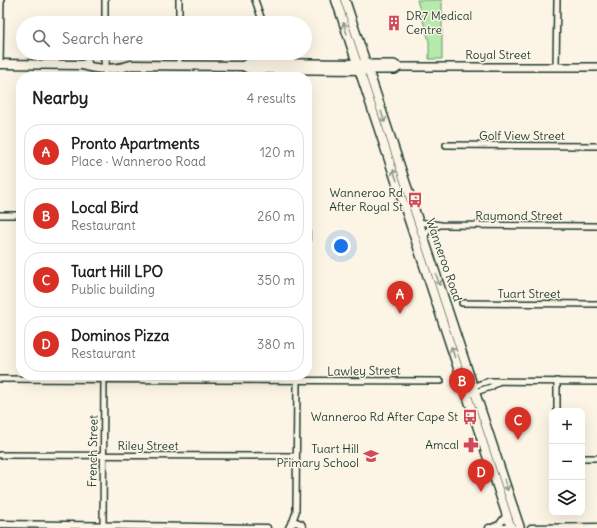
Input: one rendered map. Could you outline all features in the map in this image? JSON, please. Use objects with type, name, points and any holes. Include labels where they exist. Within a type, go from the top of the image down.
[{"type":"main road","name":"Wanneroo Road","points":[[336,0],[511,528]]},
{"type":"main road","name":"Wanneroo Road","points":[[345,0],[520,528]]},
{"type":"main road","name":"Royal Street","points":[[0,65],[83,65],[90,62],[105,64],[123,62],[130,65],[243,66],[249,69],[264,66],[286,70],[368,67],[394,64],[399,67],[597,67]]},
{"type":"main road","points":[[480,404],[489,442],[489,447],[486,452]]},
{"type":"main road","points":[[495,481],[493,457],[496,454]]},
{"type":"street","points":[[0,65],[1,0]]},
{"type":"street","points":[[105,0],[105,16]]},
{"type":"street","points":[[179,0],[179,16]]},
{"type":"street","points":[[255,0],[261,16]]},
{"type":"street","points":[[556,67],[557,0]]},
{"type":"street","points":[[104,60],[105,72]]},
{"type":"street","points":[[105,64],[106,60]]},
{"type":"street","points":[[179,60],[179,65]]},
{"type":"street","points":[[264,60],[264,66]]},
{"type":"street","name":"Golf View Street","points":[[446,145],[597,146]]},
{"type":"street","points":[[0,215],[16,215]]},
{"type":"street","name":"Raymond Street","points":[[418,222],[441,225],[597,226]]},
{"type":"street","points":[[424,239],[429,229],[441,225]]},
{"type":"street","name":"Tuart Street","points":[[462,302],[597,304]]},
{"type":"street","name":"Lawley Street","points":[[0,379],[16,379]]},
{"type":"street","name":"French Street","points":[[103,526],[104,380]]},
{"type":"street","name":"Lawley Street","points":[[233,380],[441,381]]},
{"type":"street","points":[[297,381],[296,512],[301,525]]},
{"type":"street","points":[[465,392],[475,389],[489,381],[597,382]]},
{"type":"street","points":[[557,381],[557,408]]},
{"type":"street","name":"Riley Street","points":[[0,455],[296,456]]},
{"type":"street","points":[[585,458],[597,458]]},
{"type":"street","points":[[290,526],[296,512]]},
{"type":"street","points":[[492,528],[499,525],[507,515]]},
{"type":"street","points":[[0,524],[267,528]]},
{"type":"street","points":[[282,528],[301,525],[310,528]]},
{"type":"street","points":[[531,528],[597,527]]},
{"type":"street","points":[[489,528],[520,528]]},
{"type":"green space","points":[[417,0],[442,0],[442,59],[429,59],[429,41]]},
{"type":"place","name":"DR7 Medical Centre","points":[[394,23]]},
{"type":"place","name":"Wanneroo Rd After Royal St","points":[[415,200]]},
{"type":"place","name":"Pronto Apartments","points":[[400,314]]},
{"type":"place","name":"Local Bird","points":[[462,401]]},
{"type":"place","name":"Wanneroo Rd After Cape St","points":[[470,417]]},
{"type":"place","name":"Tuart Hill LPO","points":[[518,440]]},
{"type":"place","name":"Amcal","points":[[471,445]]},
{"type":"place","name":"Tuart Hill Primary School","points":[[371,456]]},
{"type":"place","name":"Dominos Pizza","points":[[481,492]]}]
